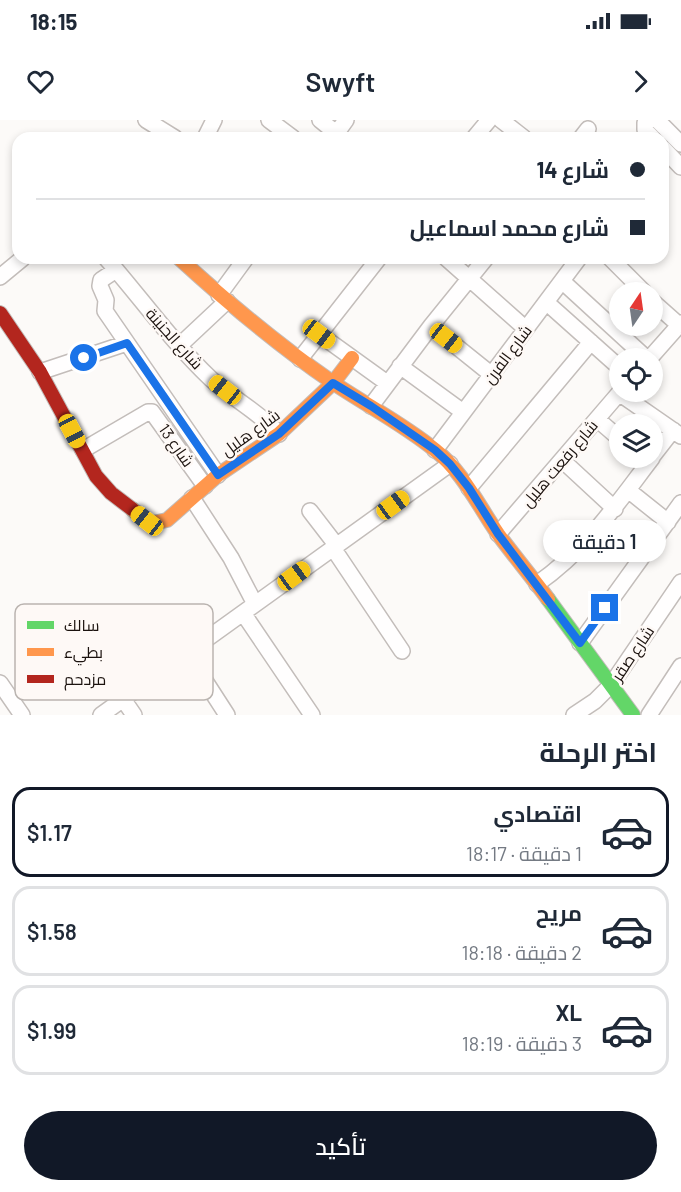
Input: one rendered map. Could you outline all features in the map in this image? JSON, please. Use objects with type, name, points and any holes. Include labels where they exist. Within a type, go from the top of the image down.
[{"type":"street","points":[[146,120],[165,132]]},
{"type":"street","points":[[269,120],[285,132]]},
{"type":"street","points":[[320,120],[330,132]]},
{"type":"street","points":[[479,132],[489,120]]},
{"type":"street","points":[[501,120],[516,132]]},
{"type":"street","points":[[647,132],[645,123],[655,120]]},
{"type":"street","points":[[670,143],[681,167]]},
{"type":"street","points":[[0,277],[16,264]]},
{"type":"street","points":[[112,264],[101,280],[100,286],[106,300],[104,308],[106,314],[218,475]]},
{"type":"street","name":"شارع الجنينة","points":[[116,264],[179,346],[213,380],[264,419],[279,434]]},
{"type":"street","points":[[186,264],[223,298],[300,359],[435,450],[450,464],[469,488],[498,534],[633,715]]},
{"type":"street","points":[[179,346],[223,298],[243,264]]},
{"type":"street","points":[[300,359],[374,264]]},
{"type":"street","points":[[453,264],[525,329]]},
{"type":"street","points":[[371,406],[481,264]]},
{"type":"street","name":"شارع الفرن","points":[[435,450],[575,264]]},
{"type":"street","points":[[616,264],[634,282]]},
{"type":"street","points":[[562,281],[637,348]]},
{"type":"street","points":[[546,303],[609,358]]},
{"type":"street","points":[[657,348],[680,324],[663,309]]},
{"type":"street","points":[[0,314],[40,372],[82,450]]},
{"type":"street","points":[[431,326],[492,375]]},
{"type":"street","points":[[319,334],[387,383]]},
{"type":"street","points":[[469,488],[591,342]]},
{"type":"street","points":[[40,372],[127,343]]},
{"type":"street","name":"شارع هليل","points":[[82,450],[96,476],[111,493],[147,521],[153,523],[167,520],[218,475],[279,434],[333,383],[352,358]]},
{"type":"street","points":[[400,366],[463,412]]},
{"type":"street","name":"شارع رفعت هليل","points":[[498,534],[611,402]]},
{"type":"street","points":[[633,402],[677,433],[663,446]]},
{"type":"street","name":"شارع 13","points":[[82,450],[152,412],[206,486]]},
{"type":"street","points":[[597,418],[609,429]]},
{"type":"street","points":[[562,460],[615,509]]},
{"type":"street","points":[[213,635],[450,464]]},
{"type":"street","points":[[537,584],[554,573],[590,538],[615,509],[642,468]]},
{"type":"street","points":[[628,490],[668,522]]},
{"type":"street","points":[[192,498],[231,558],[249,609],[312,715]]},
{"type":"street","points":[[580,643],[681,503]]},
{"type":"street","points":[[310,511],[402,651]]},
{"type":"street","name":"شارع صقر","points":[[574,715],[611,685],[681,582]]},
{"type":"street","points":[[649,715],[681,666]]},
{"type":"street","points":[[0,683],[22,715]]},
{"type":"street","points":[[213,693],[227,715]]},
{"type":"street","points":[[101,715],[122,700]]},
{"type":"street","points":[[124,700],[134,715]]},
{"type":"traffic: fast","points":[[548,599],[633,715]]},
{"type":"traffic: slow","points":[[186,264],[234,307],[292,353],[332,382],[410,432],[445,459],[454,468],[498,534],[548,599]]},
{"type":"traffic: slow","points":[[132,509],[153,523],[167,520],[218,475],[279,434],[333,383],[352,358]]},
{"type":"traffic: jam","points":[[0,313],[40,372],[96,476],[111,493],[132,509]]},
{"type":"route","points":[[84,358],[127,343],[218,475],[279,434],[333,383],[435,450],[450,464],[469,488],[498,534],[580,643],[605,608]]}]
